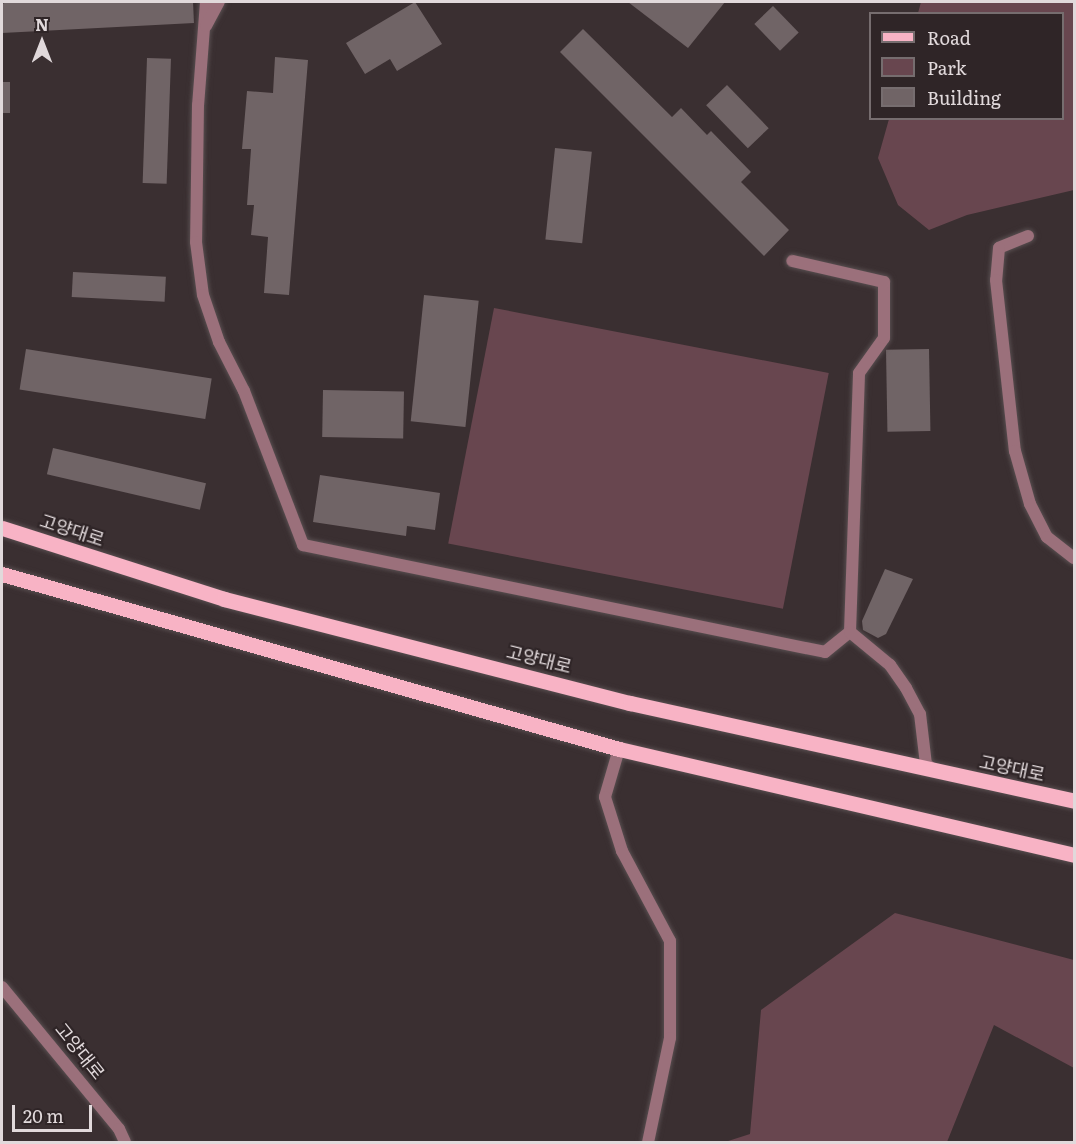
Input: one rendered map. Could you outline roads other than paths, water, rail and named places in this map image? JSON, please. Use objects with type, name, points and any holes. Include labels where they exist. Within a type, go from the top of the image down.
[{"type":"main road","name":"고양대로","points":[[2,528],[224,599],[630,703],[1074,801]]},
{"type":"main road","points":[[2,573],[619,749],[1074,855]]},
{"type":"street","points":[[206,2],[198,105],[196,233],[203,295],[219,342],[244,391],[303,545],[825,652],[850,632],[859,373],[884,338],[884,282],[792,261]]},
{"type":"street","points":[[205,27],[219,2]]},
{"type":"street","points":[[1028,236],[999,248],[996,280],[1015,451],[1030,504],[1047,537],[1074,558]]},
{"type":"street","points":[[850,632],[890,665],[906,688],[920,714],[926,764],[936,771]]},
{"type":"street","points":[[619,749],[605,797],[622,851],[670,941],[670,1038],[648,1143]]},
{"type":"street","name":"고양대로","points":[[2,987],[119,1129],[125,1143]]}]
